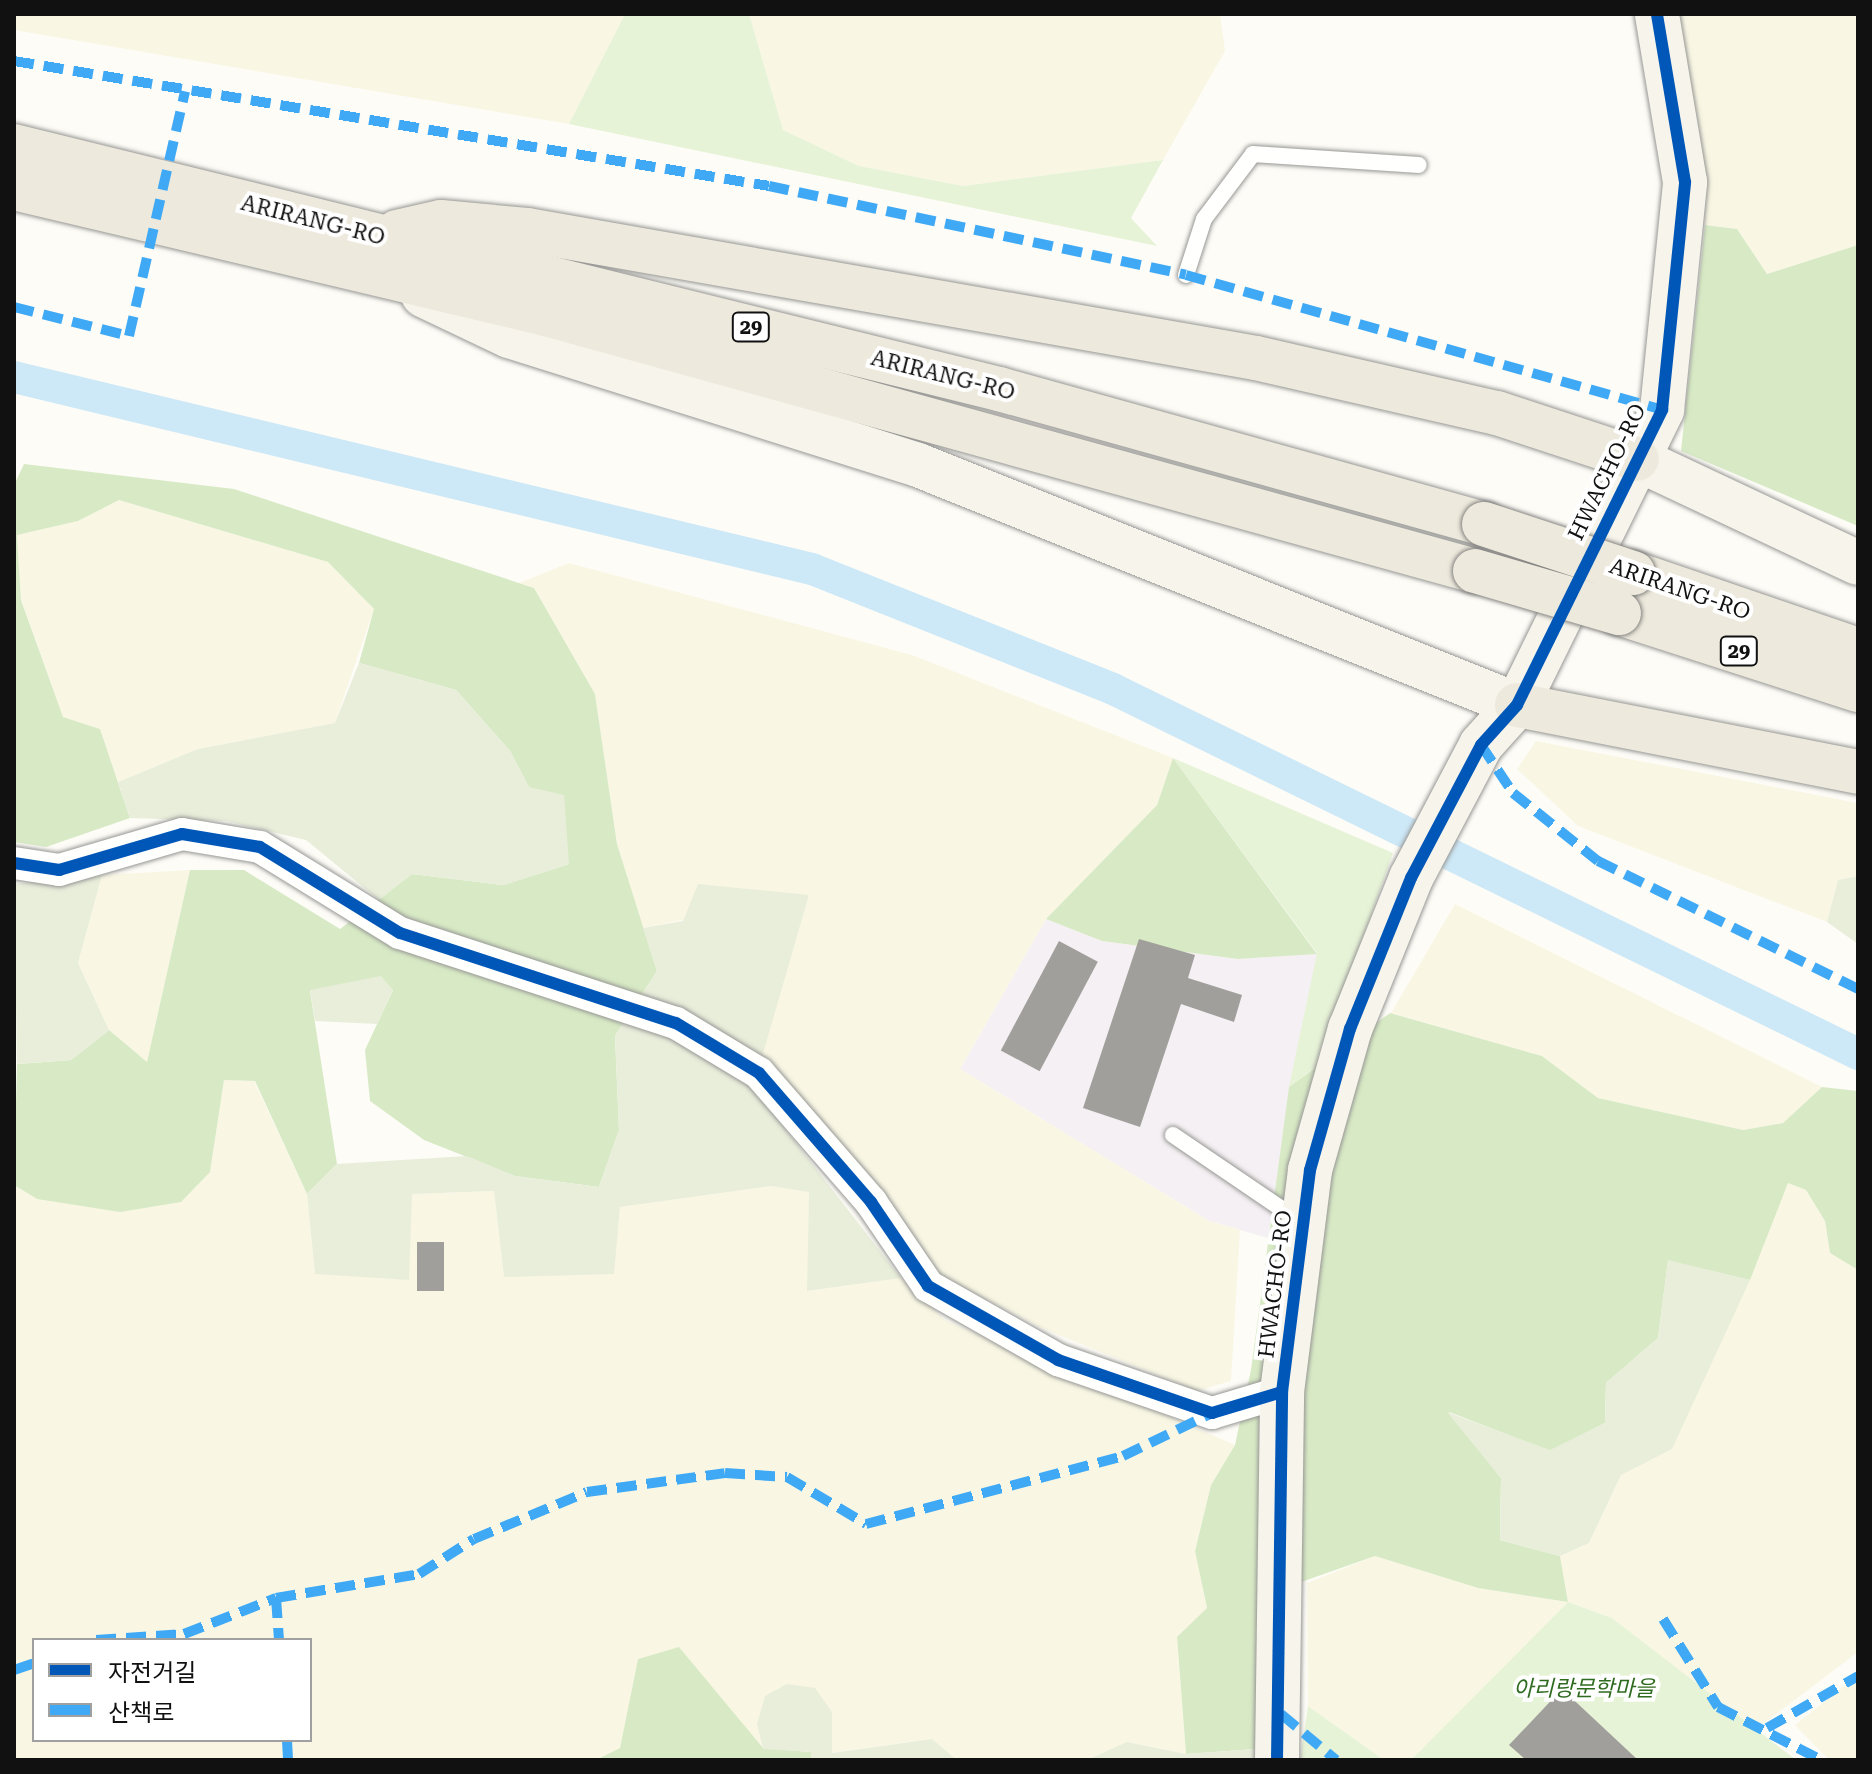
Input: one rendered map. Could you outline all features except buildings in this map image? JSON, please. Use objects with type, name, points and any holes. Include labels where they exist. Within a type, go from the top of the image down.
[{"type":"main road","name":"ARIRANG-RO","points":[[14,146],[382,256],[1619,613],[1858,690]]},
{"type":"main road","name":"ARIRANG-RO","points":[[14,188],[382,256],[1275,460],[1484,524],[1858,650]]},
{"type":"main road","points":[[382,256],[441,222],[527,230],[1256,358],[1497,413],[1637,459]]},
{"type":"main road","points":[[1517,705],[1858,772]]},
{"type":"street","name":"HWACHO-RO","points":[[1277,1760],[1282,1392],[1303,1223],[1350,1029],[1411,878],[1481,745],[1517,705],[1662,410],[1685,182],[1657,14]]},
{"type":"street","points":[[382,256],[509,336],[918,465],[1517,705]]},
{"type":"street","points":[[1637,459],[1858,563]]},
{"type":"street","points":[[14,863],[59,870],[182,834],[260,847],[400,933],[676,1023],[759,1073],[871,1202],[928,1286],[1058,1360],[1212,1413],[1282,1392]]},
{"type":"lane","points":[[1186,275],[1204,219],[1253,154],[1419,165]]},
{"type":"lane","points":[[1173,1135],[1303,1223]]},
{"type":"shaded area","points":[[14,14],[625,14],[569,124],[14,30]]},
{"type":"shaded area","points":[[749,14],[1220,14],[1225,51],[1163,160],[963,186],[859,166],[783,130]]},
{"type":"shaded area","points":[[1673,14],[1858,14],[1858,245],[1767,274],[1737,229],[1705,225]]},
{"type":"shaded area","points":[[119,500],[328,562],[374,609],[335,723],[198,749],[118,782],[100,729],[63,717],[21,599],[17,535],[78,521]]},
{"type":"shaded area","points":[[569,563],[912,655],[1173,758],[1157,805],[1046,919],[960,1069],[1209,1221],[1240,1230],[1231,1381],[1197,1391],[1044,1329],[942,1276],[762,1054],[809,895],[643,928],[617,844],[595,694],[534,588],[519,583]]},
{"type":"shaded area","points":[[1536,741],[1858,803],[1858,876],[1838,880],[1827,922],[1578,826],[1517,769]]},
{"type":"shaded area","points":[[190,870],[147,1062],[109,1030],[78,963],[102,875]]},
{"type":"shaded area","points":[[1455,904],[1822,1087],[1783,1123],[1743,1130],[1598,1098],[1542,1056],[1391,1013]]},
{"type":"shaded area","points":[[1046,919],[1102,941],[1238,959],[1317,954],[1268,1238],[1209,1221],[960,1069]]},
{"type":"shaded area","points":[[224,1080],[254,1081],[307,1194],[315,1274],[412,1194],[494,1191],[504,1277],[613,1273],[620,1207],[771,1186],[809,1191],[808,1291],[901,1278],[945,1320],[1235,1445],[1211,1485],[1195,1550],[1207,1608],[1177,1638],[1186,1754],[1128,1742],[1087,1760],[957,1760],[932,1739],[831,1753],[757,1724],[763,1749],[727,1710],[638,1659],[620,1748],[596,1760],[14,1760],[14,1185],[37,1199],[210,1172]]},
{"type":"shaded area","points":[[1788,1183],[1806,1190],[1825,1221],[1830,1253],[1858,1270],[1858,1652],[1754,1731],[1612,1618],[1568,1602],[1560,1556],[1589,1543],[1621,1475],[1672,1448]]},
{"type":"shaded area","points":[[1375,1556],[1478,1588],[1568,1602],[1411,1760],[1384,1760],[1308,1706],[1307,1583]]},
{"type":"shaded area","points":[[1858,1675],[1858,1760],[1829,1760],[1795,1725]]},
{"type":"green space","points":[[625,14],[749,14],[783,130],[859,166],[963,186],[1163,160],[1131,218],[1157,246],[569,124]]},
{"type":"green space","points":[[1705,225],[1737,229],[1767,274],[1858,245],[1858,526],[1681,451]]},
{"type":"green space","points":[[24,464],[234,489],[534,588],[595,694],[617,844],[657,971],[615,1036],[619,1130],[599,1187],[515,1176],[424,1140],[370,1101],[365,1050],[393,990],[310,991],[337,1164],[307,1194],[255,1081],[224,1080],[210,1172],[181,1202],[120,1212],[37,1199],[14,1185],[17,1064],[71,1060],[109,1030],[147,1062],[190,870],[244,870],[340,929],[412,874],[503,885],[569,864],[510,751],[456,690],[359,663],[374,609],[328,562],[119,500],[78,521],[17,535],[21,600],[63,717],[100,729],[130,818],[46,847],[14,842],[14,485]]},
{"type":"green space","points":[[359,663],[456,690],[510,751],[529,787],[564,795],[569,864],[503,885],[412,874],[379,900],[306,840],[226,821],[130,818],[118,782],[198,749],[335,723]]},
{"type":"green space","points":[[1173,758],[1393,853],[1318,1065],[1289,1087],[1317,953]]},
{"type":"green space","points":[[1173,758],[1317,954],[1238,959],[1102,941],[1046,919],[1157,805]]},
{"type":"green space","points":[[102,875],[78,963],[109,1030],[71,1060],[17,1064],[14,884]]},
{"type":"green space","points":[[1858,876],[1858,944],[1827,922],[1838,880]]},
{"type":"green space","points":[[698,884],[809,895],[753,1088],[901,1278],[807,1291],[809,1192],[771,1186],[620,1207],[614,1274],[504,1277],[494,1191],[412,1194],[409,1280],[315,1274],[307,1194],[337,1164],[467,1156],[515,1176],[599,1187],[619,1130],[615,1036],[657,971],[643,928],[683,921]]},
{"type":"green space","points":[[381,976],[393,990],[377,1024],[315,1021],[310,990]]},
{"type":"green space","points":[[1390,1013],[1542,1056],[1598,1098],[1743,1130],[1783,1123],[1822,1087],[1858,1091],[1858,1270],[1830,1253],[1825,1221],[1806,1190],[1788,1183],[1750,1280],[1668,1261],[1658,1338],[1606,1383],[1605,1423],[1550,1451],[1449,1412],[1501,1478],[1500,1540],[1560,1556],[1568,1602],[1478,1588],[1375,1556],[1259,1597],[1256,1749],[1186,1754],[1177,1637],[1207,1608],[1195,1551],[1211,1485],[1235,1445],[1251,1370],[1289,1087]]},
{"type":"green space","points":[[1668,1260],[1750,1280],[1672,1449],[1621,1475],[1589,1543],[1560,1556],[1500,1540],[1501,1478],[1447,1412],[1550,1450],[1605,1423],[1606,1383],[1658,1338]]},
{"type":"green space","name":"아리랑문학마을","points":[[1568,1602],[1612,1618],[1796,1760],[1411,1760]]},
{"type":"green space","points":[[679,1647],[763,1748],[811,1752],[811,1760],[596,1760],[620,1748],[638,1659]]},
{"type":"green space","points":[[787,1684],[815,1688],[832,1712],[832,1753],[932,1739],[957,1760],[811,1760],[811,1752],[763,1749],[757,1724],[765,1696]]},
{"type":"green space","points":[[1308,1706],[1384,1760],[1300,1760]]},
{"type":"green space","points":[[1127,1742],[1186,1754],[1256,1749],[1254,1760],[1087,1760]]},
{"type":"waterway","points":[[14,377],[812,569],[1113,689],[1858,1054]]},
{"type":"marked path","points":[[14,61],[769,186],[1186,275],[1662,410]]},
{"type":"marked path","points":[[14,307],[129,336],[185,91]]},
{"type":"marked path","points":[[1481,745],[1513,793],[1598,861],[1858,989]]},
{"type":"marked path","points":[[125,1638],[184,1634],[276,1598],[419,1574],[474,1539],[587,1492],[725,1473],[787,1477],[866,1524],[1123,1456],[1212,1413]]},
{"type":"marked path","points":[[276,1598],[279,1638]]},
{"type":"marked path","points":[[1663,1619],[1718,1707],[1821,1760]]},
{"type":"marked path","points":[[14,1670],[32,1664]]},
{"type":"marked path","points":[[1767,1728],[1858,1676]]},
{"type":"marked path","points":[[1281,1714],[1336,1760]]},
{"type":"marked path","points":[[287,1742],[288,1760]]},
{"type":"cycle path","points":[[1277,1760],[1282,1392],[1310,1170],[1350,1029],[1411,878],[1481,745],[1517,705],[1662,410],[1685,182],[1657,14]]},
{"type":"cycle path","points":[[14,863],[59,870],[182,834],[260,847],[400,933],[676,1023],[759,1073],[871,1202],[928,1286],[1058,1360],[1212,1413],[1282,1392]]}]
